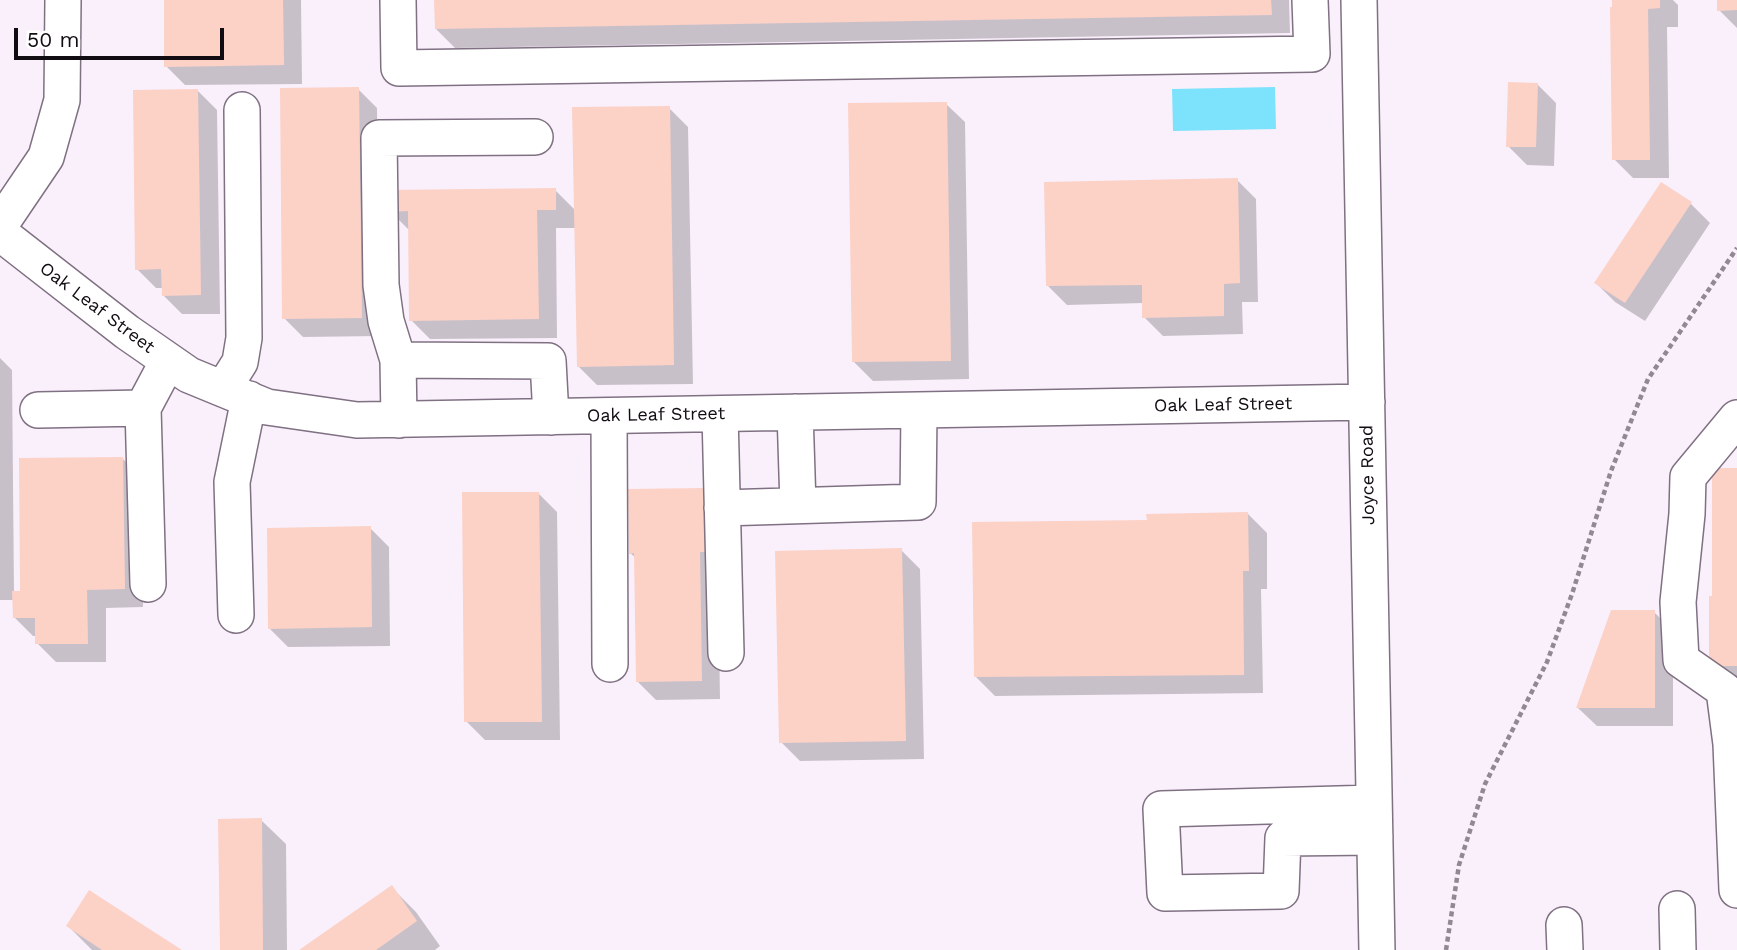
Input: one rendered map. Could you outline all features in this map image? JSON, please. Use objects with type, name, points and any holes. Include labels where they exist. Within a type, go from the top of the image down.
[{"type":"street","points":[[0,225],[46,157],[59,112],[62,100],[63,0]]},
{"type":"street","points":[[398,0],[400,68],[1312,54],[1310,0]]},
{"type":"street","name":"Joyce Road","points":[[1359,0],[1377,950]]},
{"type":"street","points":[[236,615],[232,482],[236,394],[244,338],[242,110]]},
{"type":"street","points":[[399,420],[398,360],[386,321],[381,285],[379,138],[535,136]]},
{"type":"street","name":"Oak Leaf Street","points":[[0,233],[127,332],[189,375],[267,407],[357,420],[1367,402]]},
{"type":"street","points":[[148,584],[143,408],[168,360]]},
{"type":"street","points":[[398,360],[548,361],[551,417]]},
{"type":"street","points":[[38,410],[143,408]]},
{"type":"street","points":[[722,508],[918,502],[919,410]]},
{"type":"street","points":[[795,412],[798,505]]},
{"type":"street","points":[[720,414],[726,653]]},
{"type":"street","points":[[609,416],[610,664]]},
{"type":"street","points":[[1737,418],[1688,477],[1678,603],[1681,660],[1724,690],[1731,744],[1737,890]]},
{"type":"street","points":[[1374,803],[1282,822],[1375,837]]},
{"type":"street","points":[[1677,909],[1678,950]]},
{"type":"path","points":[[1446,950],[1459,864],[1485,784],[1547,662],[1611,471],[1648,379],[1737,248]]},
{"type":"water","points":[[1275,87],[1276,129],[1173,131],[1172,89]]},
{"type":"building","points":[[164,0],[283,0],[284,65],[164,67]]},
{"type":"building","points":[[434,0],[1271,0],[1272,15],[435,29]]},
{"type":"building","points":[[1612,0],[1660,0],[1660,8],[1648,9],[1650,160],[1612,160]]},
{"type":"building","points":[[1717,0],[1737,0],[1737,10],[1717,11]]},
{"type":"building","points":[[1508,82],[1538,83],[1536,147],[1506,147]]},
{"type":"building","points":[[359,87],[362,318],[282,319],[280,88]]},
{"type":"building","points":[[198,89],[201,295],[162,296],[161,269],[135,270],[133,90]]},
{"type":"building","points":[[947,102],[951,361],[852,362],[848,103]]},
{"type":"building","points":[[670,106],[674,365],[577,367],[572,107]]},
{"type":"building","points":[[1238,178],[1240,283],[1224,284],[1224,316],[1142,318],[1142,285],[1046,286],[1044,182]]},
{"type":"building","points":[[1661,182],[1692,202],[1625,303],[1594,283]]},
{"type":"building","points":[[556,188],[556,210],[537,210],[539,319],[409,321],[408,211],[389,212],[388,190]]},
{"type":"building","points":[[123,457],[125,589],[87,590],[88,644],[35,644],[35,618],[13,618],[12,591],[20,591],[19,458]]},
{"type":"building","points":[[1712,468],[1737,468],[1737,666],[1709,666]]},
{"type":"building","points":[[704,488],[705,552],[700,552],[702,681],[636,682],[634,553],[629,554],[628,489]]},
{"type":"building","points":[[462,492],[539,492],[542,722],[464,722]]},
{"type":"building","points":[[1248,512],[1249,571],[1243,571],[1244,675],[974,677],[972,522],[1147,520],[1146,514]]},
{"type":"building","points":[[371,526],[372,627],[268,629],[267,528]]},
{"type":"building","points":[[902,548],[906,741],[779,743],[775,551]]},
{"type":"building","points":[[1611,610],[1655,610],[1655,708],[1576,708]]},
{"type":"building","points":[[262,818],[263,950],[220,950],[218,819]]},
{"type":"building","points":[[392,885],[417,921],[376,950],[299,950]]},
{"type":"building","points":[[89,890],[182,950],[102,950],[66,926]]}]
